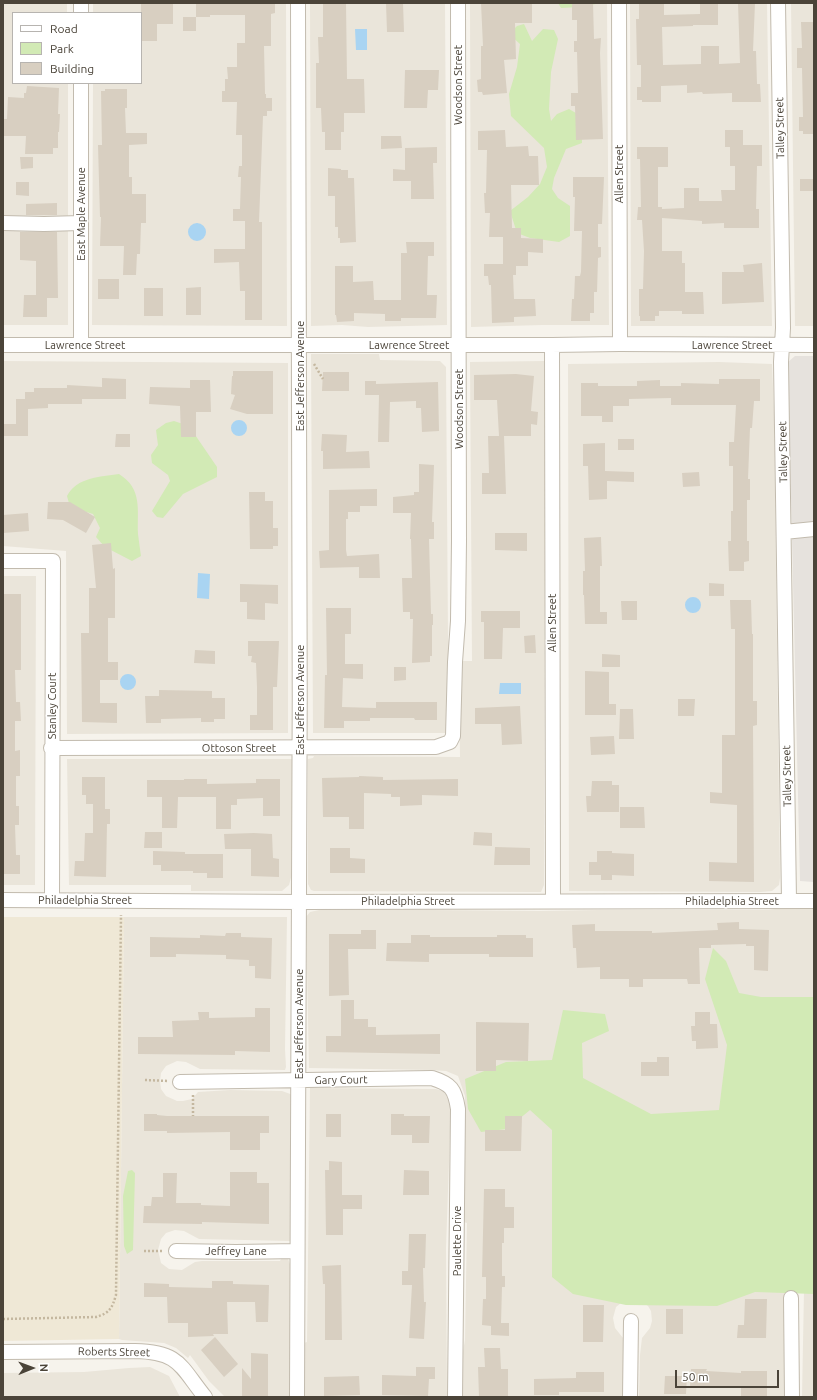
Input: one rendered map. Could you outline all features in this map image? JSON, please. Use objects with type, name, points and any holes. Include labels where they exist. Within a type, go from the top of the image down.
[{"type":"street","name":"East Jefferson Avenue","points":[[297,1397],[300,748],[298,3]]},
{"type":"street","name":"Woodson Street","points":[[450,742],[454,730],[458,606],[458,3]]},
{"type":"street","name":"Allen Street","points":[[619,3],[620,344]]},
{"type":"street","name":"Talley Street","points":[[778,3],[783,306],[781,362],[789,900]]},
{"type":"street","name":"East Maple Avenue","points":[[81,84],[81,345]]},
{"type":"street","points":[[3,223],[81,223]]},
{"type":"street","name":"Lawrence Street","points":[[3,345],[814,345]]},
{"type":"street","name":"Allen Street","points":[[552,345],[553,901]]},
{"type":"street","points":[[784,532],[814,529]]},
{"type":"street","name":"Stanley Court","points":[[3,561],[53,561],[51,748],[52,900]]},
{"type":"street","name":"Ottoson Street","points":[[51,748],[436,747],[450,742]]},
{"type":"street","name":"Philadelphia Street","points":[[3,900],[299,902],[814,901]]},
{"type":"street","name":"Gary Court","points":[[180,1082],[432,1078],[442,1081],[451,1087]]},
{"type":"street","name":"Paulette Drive","points":[[451,1087],[456,1098],[458,1109],[456,1397]]},
{"type":"street","name":"Jeffrey Lane","points":[[176,1251],[297,1251]]},
{"type":"street","points":[[791,1298],[792,1397]]},
{"type":"street","points":[[630,1321],[630,1397]]},
{"type":"street","name":"Roberts Street","points":[[3,1352],[135,1351],[155,1353],[171,1357],[178,1362],[205,1397]]},
{"type":"path","points":[[309,360],[317,367],[324,379]]},
{"type":"path","points":[[3,1319],[96,1317],[106,1314],[113,1306],[116,1295],[121,914]]},
{"type":"path","points":[[145,1080],[180,1082]]},
{"type":"path","points":[[193,1095],[193,1116]]},
{"type":"path","points":[[144,1251],[160,1251]]},
{"type":"shaded area","points":[[3,3],[67,3],[67,12],[12,12],[12,84],[68,84],[68,325],[3,325]]},
{"type":"shaded area","points":[[93,3],[286,3],[287,326],[92,325],[93,84],[142,84],[142,12],[93,12]]},
{"type":"shaded area","points":[[310,3],[445,3],[447,325],[368,327],[342,325],[311,326]]},
{"type":"shaded area","points":[[470,3],[607,3],[609,325],[471,327]]},
{"type":"shaded area","points":[[630,3],[767,3],[772,326],[631,326]]},
{"type":"shaded area","points":[[791,3],[814,3],[814,326],[795,326]]},
{"type":"shaded area","points":[[311,354],[379,354],[380,360],[440,361],[446,367],[448,637],[450,665],[449,733],[313,733]]},
{"type":"shaded area","points":[[795,356],[814,356],[814,882],[800,881],[788,369],[788,362]]},
{"type":"shaded area","points":[[3,361],[288,363],[288,733],[67,734],[66,551],[3,546]]},
{"type":"shaded area","points":[[544,361],[544,885],[541,892],[311,890],[308,884],[308,759],[313,758],[314,756],[460,757],[459,661],[472,661],[470,362]]},
{"type":"shaded area","points":[[719,362],[772,364],[774,413],[779,885],[772,891],[761,892],[569,891],[568,364]]},
{"type":"shaded area","points":[[3,576],[36,576],[35,885],[3,885]]},
{"type":"shaded area","points":[[67,759],[294,759],[292,874],[289,885],[282,891],[191,891],[191,885],[69,885]]},
{"type":"shaded area","points":[[788,907],[814,908],[814,1005],[786,1285],[786,1397],[639,1397],[642,1338],[650,1328],[652,1321],[651,1311],[648,1306],[638,1299],[626,1299],[616,1307],[613,1318],[615,1328],[623,1338],[625,1397],[462,1397],[462,1357],[465,1340],[467,1223],[464,1222],[465,1096],[458,1076],[446,1071],[309,1068],[306,917],[310,912],[324,909],[540,911],[768,910]]},
{"type":"shaded area","points":[[3,917],[124,917],[119,1339],[3,1341]]},
{"type":"shaded area","points":[[124,917],[287,917],[285,1070],[200,1069],[186,1062],[177,1061],[166,1066],[161,1073],[160,1081],[161,1089],[166,1096],[177,1101],[192,1099],[198,1092],[230,1090],[282,1091],[293,1095],[290,1241],[199,1239],[184,1231],[175,1230],[166,1233],[161,1239],[158,1250],[161,1263],[169,1269],[182,1270],[195,1262],[202,1261],[280,1261],[281,1259],[288,1259],[290,1264],[290,1397],[225,1397],[209,1381],[190,1355],[188,1358],[176,1348],[164,1343],[119,1339]]},
{"type":"shaded area","points":[[310,1088],[436,1089],[443,1091],[448,1096],[451,1104],[446,1248],[447,1397],[303,1397],[304,1343],[307,1342]]},
{"type":"shaded area","points":[[804,1290],[814,1290],[814,1397],[802,1397]]},
{"type":"shaded area","points":[[150,1367],[169,1376],[180,1397],[3,1397],[3,1373],[84,1372]]},
{"type":"green space","points":[[558,3],[601,3],[580,7],[561,8]]},
{"type":"green space","points":[[524,24],[532,41],[543,29],[554,30],[558,39],[551,72],[549,109],[551,121],[557,114],[569,109],[581,116],[582,143],[566,149],[554,178],[552,189],[558,198],[570,206],[570,236],[559,242],[530,238],[517,233],[510,211],[528,197],[540,184],[547,167],[544,148],[511,116],[509,94],[517,67],[520,44],[509,34],[517,26]]},
{"type":"green space","points":[[174,421],[189,426],[217,467],[217,477],[183,494],[163,518],[157,517],[152,511],[170,481],[168,475],[152,463],[151,455],[158,445],[156,430],[166,423]]},
{"type":"green space","points":[[119,474],[132,486],[137,501],[138,534],[141,556],[132,561],[105,547],[96,537],[100,528],[93,514],[70,507],[67,496],[71,490],[83,481],[97,477]]},
{"type":"green space","points":[[713,948],[726,961],[739,993],[761,997],[814,997],[814,1294],[755,1292],[717,1306],[626,1305],[573,1294],[552,1277],[552,1130],[530,1110],[507,1129],[481,1132],[468,1109],[465,1079],[506,1062],[552,1060],[563,1010],[605,1014],[609,1031],[582,1043],[583,1078],[651,1114],[719,1110],[727,1045],[705,979]]},
{"type":"green space","points":[[132,1170],[135,1173],[133,1250],[127,1254],[124,1246],[123,1196],[128,1171]]},
{"type":"water","points":[[355,29],[367,29],[367,50],[356,50]]},
{"type":"water","points":[[197,223],[203,226],[206,232],[203,238],[197,241],[191,238],[188,232],[191,226]]},
{"type":"water","points":[[239,420],[245,422],[247,428],[245,434],[239,436],[233,434],[231,428],[233,422]]},
{"type":"water","points":[[198,573],[210,574],[209,599],[197,598]]},
{"type":"water","points":[[693,597],[700,602],[701,605],[696,612],[693,613],[686,608],[685,605],[690,598]]},
{"type":"water","points":[[128,674],[134,676],[136,682],[134,688],[128,690],[122,688],[120,682],[122,676]]},
{"type":"water","points":[[500,683],[521,683],[521,694],[499,694]]},
{"type":"building","points":[[141,3],[173,3],[173,24],[157,24],[157,41],[142,41]]},
{"type":"building","points":[[196,3],[275,3],[275,13],[271,14],[271,46],[264,46],[265,94],[266,98],[272,98],[272,111],[267,111],[267,116],[263,116],[259,222],[262,222],[262,320],[245,320],[245,291],[240,291],[239,262],[214,263],[214,249],[245,249],[245,221],[233,221],[233,209],[240,209],[241,177],[238,177],[239,166],[242,166],[242,135],[236,135],[237,102],[222,102],[222,91],[225,91],[225,79],[228,79],[227,67],[237,67],[237,43],[245,43],[245,15],[210,15],[210,17],[196,17]]},
{"type":"building","points":[[323,3],[346,3],[347,79],[364,79],[365,113],[344,113],[344,132],[341,132],[341,150],[325,150],[325,132],[322,132],[321,108],[316,108],[316,63],[319,63],[318,37],[323,37]]},
{"type":"building","points":[[386,3],[403,3],[404,32],[387,32]]},
{"type":"building","points":[[481,3],[532,3],[532,23],[515,23],[516,59],[504,60],[507,93],[483,95],[482,92],[478,92],[477,80],[481,79],[481,46],[483,46]]},
{"type":"building","points":[[572,3],[593,3],[594,39],[601,38],[600,53],[603,139],[576,140],[575,106],[571,106],[571,93],[578,93],[577,52],[574,52],[574,41],[577,41],[577,20],[572,20]]},
{"type":"building","points":[[639,3],[664,3],[664,15],[700,14],[700,3],[718,3],[718,25],[662,27],[663,65],[701,64],[701,46],[719,46],[719,64],[740,63],[738,3],[755,3],[753,51],[756,51],[757,84],[760,84],[761,102],[732,102],[732,93],[687,93],[687,85],[661,86],[661,102],[642,102],[642,100],[637,100],[637,87],[641,87],[641,65],[637,65],[636,19],[639,19]]},
{"type":"building","points":[[183,17],[196,17],[196,31],[183,31]]},
{"type":"building","points":[[801,22],[814,22],[814,134],[803,134],[803,131],[799,131],[799,117],[803,117],[802,68],[797,68],[797,48],[802,48]]},
{"type":"building","points":[[405,70],[439,70],[438,90],[428,90],[427,108],[404,108]]},
{"type":"building","points":[[27,86],[59,88],[58,114],[60,114],[58,148],[53,148],[53,154],[25,154],[26,136],[3,136],[3,119],[7,119],[8,97],[24,98],[24,93],[26,93]]},
{"type":"building","points":[[105,89],[127,89],[127,108],[125,108],[126,133],[147,133],[147,144],[129,145],[129,177],[132,177],[132,194],[146,194],[146,223],[141,223],[140,254],[137,254],[136,275],[123,275],[124,246],[100,246],[101,217],[98,145],[102,145],[101,91],[105,91]]},
{"type":"building","points":[[505,130],[506,147],[528,146],[529,156],[538,156],[539,185],[511,185],[512,228],[521,228],[521,238],[543,239],[543,253],[528,252],[528,266],[516,266],[516,275],[513,275],[514,299],[535,299],[536,316],[514,317],[514,322],[492,323],[491,285],[489,285],[488,276],[484,276],[484,264],[503,264],[503,237],[489,237],[490,213],[485,213],[484,193],[486,193],[487,150],[478,150],[478,131]]},
{"type":"building","points":[[725,130],[743,130],[743,145],[762,145],[762,166],[757,166],[756,209],[759,209],[759,228],[724,228],[724,223],[702,224],[702,221],[662,218],[662,251],[682,251],[682,263],[685,263],[685,292],[703,292],[704,314],[682,314],[682,311],[659,311],[659,316],[655,316],[655,321],[640,321],[639,289],[643,289],[644,251],[642,220],[637,220],[638,207],[641,207],[640,159],[637,159],[637,147],[668,147],[668,167],[658,167],[658,207],[662,207],[662,209],[684,208],[684,188],[699,188],[699,201],[722,201],[721,190],[735,190],[735,166],[730,166],[730,147],[725,147]]},
{"type":"building","points":[[381,136],[401,136],[402,148],[381,149]]},
{"type":"building","points":[[437,147],[437,163],[433,163],[434,199],[411,199],[411,181],[393,181],[393,169],[405,170],[405,148]]},
{"type":"building","points":[[20,157],[33,157],[33,168],[21,169]]},
{"type":"building","points":[[328,168],[348,170],[348,178],[354,178],[356,242],[340,243],[340,238],[338,238],[338,227],[335,227],[335,196],[328,196]]},
{"type":"building","points":[[573,177],[604,177],[602,224],[598,224],[598,247],[601,247],[601,257],[598,258],[597,292],[594,292],[594,313],[590,313],[590,321],[571,321],[575,276],[580,276],[581,272],[582,231],[574,231],[575,197],[573,197]]},
{"type":"building","points":[[800,179],[814,179],[814,191],[800,191]]},
{"type":"building","points":[[16,182],[29,182],[29,196],[16,195]]},
{"type":"building","points":[[57,203],[57,215],[26,215],[26,204]]},
{"type":"building","points":[[20,232],[57,232],[58,298],[47,298],[47,317],[23,317],[24,295],[36,295],[36,261],[20,260]]},
{"type":"building","points":[[406,242],[434,242],[434,256],[428,256],[427,295],[437,295],[436,318],[401,318],[401,321],[385,321],[385,314],[354,313],[354,321],[337,322],[335,315],[335,266],[353,266],[353,282],[373,281],[374,300],[401,300],[401,253],[407,253]]},
{"type":"building","points":[[762,263],[764,302],[722,304],[722,272],[744,272],[743,265]]},
{"type":"building","points":[[98,279],[119,279],[119,299],[98,299]]},
{"type":"building","points":[[201,287],[201,315],[186,315],[186,288]]},
{"type":"building","points":[[144,288],[163,288],[163,316],[144,316]]},
{"type":"building","points":[[233,371],[273,371],[273,414],[247,414],[230,409],[235,395],[231,394]]},
{"type":"building","points":[[323,372],[349,372],[349,391],[322,391]]},
{"type":"building","points":[[516,374],[534,376],[531,411],[538,412],[537,425],[531,424],[531,436],[504,436],[506,494],[482,494],[482,473],[489,473],[488,436],[499,436],[497,400],[474,400],[474,375]]},
{"type":"building","points":[[102,378],[126,379],[126,399],[82,399],[82,404],[48,404],[48,408],[28,409],[28,436],[3,436],[3,424],[16,424],[16,399],[25,399],[25,392],[34,392],[34,388],[67,388],[67,385],[102,387]]},
{"type":"building","points":[[719,379],[760,379],[760,401],[754,401],[752,428],[750,428],[748,479],[750,479],[750,500],[747,500],[747,541],[749,541],[749,561],[744,562],[744,571],[729,571],[728,541],[731,541],[731,511],[733,511],[733,466],[729,466],[729,442],[734,442],[736,405],[671,405],[671,398],[629,399],[629,406],[613,406],[613,422],[602,422],[602,416],[581,416],[581,383],[598,383],[598,386],[637,386],[637,381],[660,380],[660,386],[681,386],[681,383],[719,384]]},
{"type":"building","points":[[190,380],[210,380],[211,412],[196,412],[196,437],[181,437],[180,406],[149,404],[150,387],[190,388]]},
{"type":"building","points":[[365,381],[376,381],[376,384],[438,382],[439,431],[422,432],[421,408],[416,408],[416,401],[390,402],[389,442],[378,442],[379,395],[365,395]]},
{"type":"building","points":[[116,434],[130,434],[130,447],[115,447]]},
{"type":"building","points":[[322,434],[347,435],[346,452],[369,451],[370,468],[323,469],[323,451],[321,451]]},
{"type":"building","points":[[618,439],[634,439],[634,450],[618,450]]},
{"type":"building","points":[[605,443],[605,471],[634,472],[634,482],[607,481],[607,499],[589,500],[588,466],[583,466],[583,444]]},
{"type":"building","points":[[419,464],[434,465],[432,522],[434,522],[434,539],[429,539],[431,614],[433,614],[432,656],[430,656],[430,662],[412,663],[413,619],[410,619],[410,612],[403,612],[402,578],[412,578],[410,539],[411,513],[393,513],[393,497],[414,495],[414,492],[419,492]]},
{"type":"building","points":[[699,472],[700,486],[683,487],[682,473]]},
{"type":"building","points":[[377,489],[377,506],[360,506],[360,512],[348,512],[348,519],[346,519],[346,550],[347,556],[379,554],[380,578],[359,578],[359,567],[320,568],[319,551],[329,550],[329,490]]},
{"type":"building","points":[[249,492],[265,492],[265,501],[273,501],[273,528],[278,528],[278,546],[273,546],[273,549],[250,549]]},
{"type":"building","points":[[48,502],[70,502],[95,517],[86,533],[63,520],[47,519]]},
{"type":"building","points":[[28,513],[29,531],[3,533],[3,515]]},
{"type":"building","points":[[495,533],[527,533],[527,551],[495,550]]},
{"type":"building","points":[[601,537],[602,566],[600,566],[600,612],[607,612],[607,624],[585,624],[583,595],[583,571],[585,571],[584,538]]},
{"type":"building","points":[[111,543],[113,569],[115,568],[115,618],[108,618],[108,662],[118,662],[118,680],[100,680],[100,703],[117,703],[117,723],[82,722],[81,633],[89,633],[89,588],[96,588],[92,545]]},
{"type":"building","points":[[709,583],[724,584],[724,596],[709,596]]},
{"type":"building","points":[[240,584],[278,585],[278,604],[265,603],[265,620],[247,619],[247,602],[240,602]]},
{"type":"building","points":[[3,594],[21,594],[21,670],[15,670],[16,702],[20,702],[21,721],[15,721],[15,751],[20,750],[20,776],[16,776],[16,806],[19,806],[19,825],[15,825],[16,855],[20,855],[20,874],[3,874]]},
{"type":"building","points":[[730,600],[751,600],[753,634],[753,701],[757,701],[757,725],[753,726],[754,882],[709,881],[709,862],[737,863],[737,805],[710,803],[710,792],[722,793],[722,735],[735,735],[735,629],[731,629]]},
{"type":"building","points":[[621,601],[637,601],[637,620],[622,620]]},
{"type":"building","points":[[326,608],[351,608],[351,634],[345,634],[345,664],[363,664],[363,679],[343,678],[342,707],[376,708],[376,702],[437,702],[437,720],[415,720],[414,718],[370,718],[370,721],[344,721],[344,728],[324,728],[325,675],[327,675]]},
{"type":"building","points":[[481,611],[520,611],[520,628],[503,628],[502,659],[484,659],[484,622],[481,622]]},
{"type":"building","points":[[535,635],[536,653],[525,653],[524,636]]},
{"type":"building","points":[[248,641],[279,641],[277,687],[273,687],[273,730],[250,730],[250,715],[257,715],[257,687],[256,663],[251,662],[252,656],[248,656]]},
{"type":"building","points":[[195,650],[215,651],[215,664],[194,663]]},
{"type":"building","points":[[602,654],[620,655],[620,667],[602,667]]},
{"type":"building","points":[[394,667],[406,667],[406,680],[394,681]]},
{"type":"building","points":[[585,671],[609,672],[609,704],[616,704],[616,715],[585,715]]},
{"type":"building","points":[[159,690],[212,691],[212,698],[225,698],[225,719],[214,719],[214,722],[201,722],[201,718],[161,719],[161,723],[146,723],[145,696],[159,696]]},
{"type":"building","points":[[678,699],[695,699],[694,716],[678,716]]},
{"type":"building","points":[[520,706],[522,744],[502,745],[501,724],[475,724],[475,708]]},
{"type":"building","points":[[620,709],[633,709],[634,739],[619,739]]},
{"type":"building","points":[[614,736],[615,754],[591,755],[590,737]]},
{"type":"building","points":[[359,776],[383,777],[383,780],[458,779],[458,796],[422,795],[422,805],[400,806],[400,797],[391,797],[391,794],[364,793],[364,829],[349,829],[349,817],[323,817],[322,778]]},
{"type":"building","points":[[82,777],[105,777],[105,809],[110,809],[110,824],[107,824],[106,877],[74,876],[75,861],[84,861],[85,833],[93,833],[93,804],[86,804],[86,795],[82,795]]},
{"type":"building","points":[[207,779],[207,784],[256,783],[256,779],[280,779],[280,816],[263,816],[263,798],[237,799],[237,805],[231,805],[231,829],[216,829],[216,797],[178,797],[177,828],[162,828],[162,797],[147,797],[147,780]]},
{"type":"building","points":[[592,781],[612,781],[612,785],[619,785],[619,812],[587,812],[586,796],[591,796]]},
{"type":"building","points":[[620,807],[644,807],[645,828],[620,828]]},
{"type":"building","points":[[145,832],[162,832],[162,848],[144,848]]},
{"type":"building","points":[[474,832],[492,833],[492,846],[473,845]]},
{"type":"building","points":[[224,834],[272,834],[273,858],[279,859],[279,877],[251,876],[251,849],[225,849]]},
{"type":"building","points":[[495,847],[530,848],[530,865],[494,865]]},
{"type":"building","points":[[330,848],[350,848],[350,858],[365,859],[365,873],[330,873]]},
{"type":"building","points":[[153,851],[185,852],[185,854],[223,854],[223,878],[207,878],[207,873],[193,873],[193,871],[161,871],[161,865],[153,865]]},
{"type":"building","points":[[597,851],[612,851],[612,853],[634,854],[634,876],[612,875],[612,880],[601,880],[601,875],[589,875],[589,862],[597,862]]},
{"type":"building","points":[[739,922],[739,929],[769,930],[768,971],[754,970],[754,946],[746,946],[746,944],[711,945],[711,948],[699,948],[700,984],[688,984],[687,979],[643,979],[643,987],[629,987],[629,979],[600,979],[600,967],[577,968],[576,948],[573,948],[572,925],[595,924],[595,931],[652,931],[652,933],[718,930],[717,923]]},
{"type":"building","points":[[361,930],[376,930],[376,949],[348,949],[349,995],[329,996],[329,934],[361,934]]},
{"type":"building","points":[[226,933],[241,933],[241,937],[272,938],[271,979],[255,978],[255,966],[249,966],[249,960],[226,959],[226,955],[176,954],[176,957],[150,957],[150,937],[200,938],[200,935],[225,936]]},
{"type":"building","points":[[411,935],[430,935],[430,937],[497,937],[497,935],[526,935],[526,938],[533,938],[533,957],[489,957],[489,954],[429,954],[429,962],[386,961],[387,943],[411,943]]},
{"type":"building","points":[[341,1000],[354,1000],[354,1019],[368,1019],[368,1027],[376,1027],[376,1035],[440,1034],[440,1054],[326,1052],[326,1036],[341,1036]]},
{"type":"building","points":[[255,1008],[270,1008],[270,1052],[235,1051],[235,1055],[138,1054],[138,1037],[173,1037],[172,1021],[199,1020],[198,1012],[209,1012],[209,1018],[255,1017]]},
{"type":"building","points":[[695,1012],[710,1012],[710,1024],[717,1024],[718,1048],[696,1049],[696,1041],[692,1041],[691,1026],[695,1026]]},
{"type":"building","points":[[476,1022],[529,1023],[528,1061],[496,1060],[496,1071],[476,1071]]},
{"type":"building","points":[[657,1057],[669,1057],[669,1076],[641,1076],[641,1062],[657,1062]]},
{"type":"building","points":[[144,1114],[167,1116],[269,1116],[269,1133],[260,1133],[260,1150],[230,1150],[230,1132],[167,1133],[167,1131],[144,1131]]},
{"type":"building","points":[[326,1114],[341,1114],[341,1137],[326,1137]]},
{"type":"building","points":[[391,1114],[404,1114],[404,1116],[430,1116],[429,1143],[412,1143],[412,1135],[391,1135]]},
{"type":"building","points":[[505,1116],[522,1116],[521,1151],[485,1151],[485,1130],[505,1130]]},
{"type":"building","points":[[329,1161],[342,1162],[342,1195],[362,1195],[362,1209],[343,1209],[343,1235],[326,1235],[325,1170],[329,1170]]},
{"type":"building","points":[[404,1170],[429,1171],[429,1195],[403,1195]]},
{"type":"building","points":[[230,1172],[257,1172],[257,1183],[269,1183],[269,1224],[202,1222],[202,1224],[143,1223],[144,1206],[151,1206],[152,1197],[163,1197],[163,1173],[177,1173],[176,1203],[201,1203],[201,1205],[230,1206]]},
{"type":"building","points":[[484,1189],[505,1189],[505,1207],[514,1207],[514,1228],[504,1228],[504,1243],[502,1243],[502,1276],[505,1276],[505,1287],[502,1287],[501,1323],[509,1323],[509,1336],[491,1335],[491,1326],[482,1325],[483,1299],[486,1299],[486,1277],[482,1277]]},
{"type":"building","points":[[409,1234],[426,1234],[425,1268],[423,1268],[424,1302],[426,1302],[424,1339],[409,1338],[412,1285],[402,1285],[402,1271],[408,1271]]},
{"type":"building","points":[[341,1265],[342,1340],[325,1340],[325,1284],[323,1284],[322,1266]]},
{"type":"building","points":[[212,1281],[233,1281],[233,1284],[269,1285],[268,1322],[256,1322],[255,1302],[227,1302],[228,1334],[188,1337],[188,1323],[168,1323],[167,1297],[144,1297],[144,1283],[169,1284],[169,1287],[212,1288]]},
{"type":"building","points":[[745,1299],[767,1299],[766,1338],[737,1338],[738,1325],[744,1325]]},
{"type":"building","points":[[583,1305],[604,1305],[603,1342],[583,1342]]},
{"type":"building","points":[[666,1309],[683,1309],[683,1334],[666,1334]]},
{"type":"building","points":[[215,1337],[238,1364],[224,1377],[201,1350]]},
{"type":"building","points":[[484,1348],[500,1348],[501,1369],[508,1369],[508,1396],[479,1397],[478,1367],[485,1367]]},
{"type":"building","points":[[251,1353],[268,1354],[268,1396],[242,1396],[242,1368],[251,1379]]},
{"type":"building","points":[[416,1367],[435,1367],[435,1379],[429,1379],[428,1396],[382,1395],[382,1375],[416,1376]]},
{"type":"building","points":[[691,1369],[707,1369],[706,1371],[741,1373],[741,1371],[767,1371],[767,1396],[741,1396],[741,1388],[690,1387]]},
{"type":"building","points":[[576,1372],[604,1372],[604,1392],[559,1392],[559,1395],[534,1395],[534,1379],[576,1378]]},
{"type":"building","points":[[359,1376],[360,1395],[324,1396],[324,1377]]},
{"type":"building","points":[[665,1376],[687,1376],[686,1394],[664,1394]]}]
